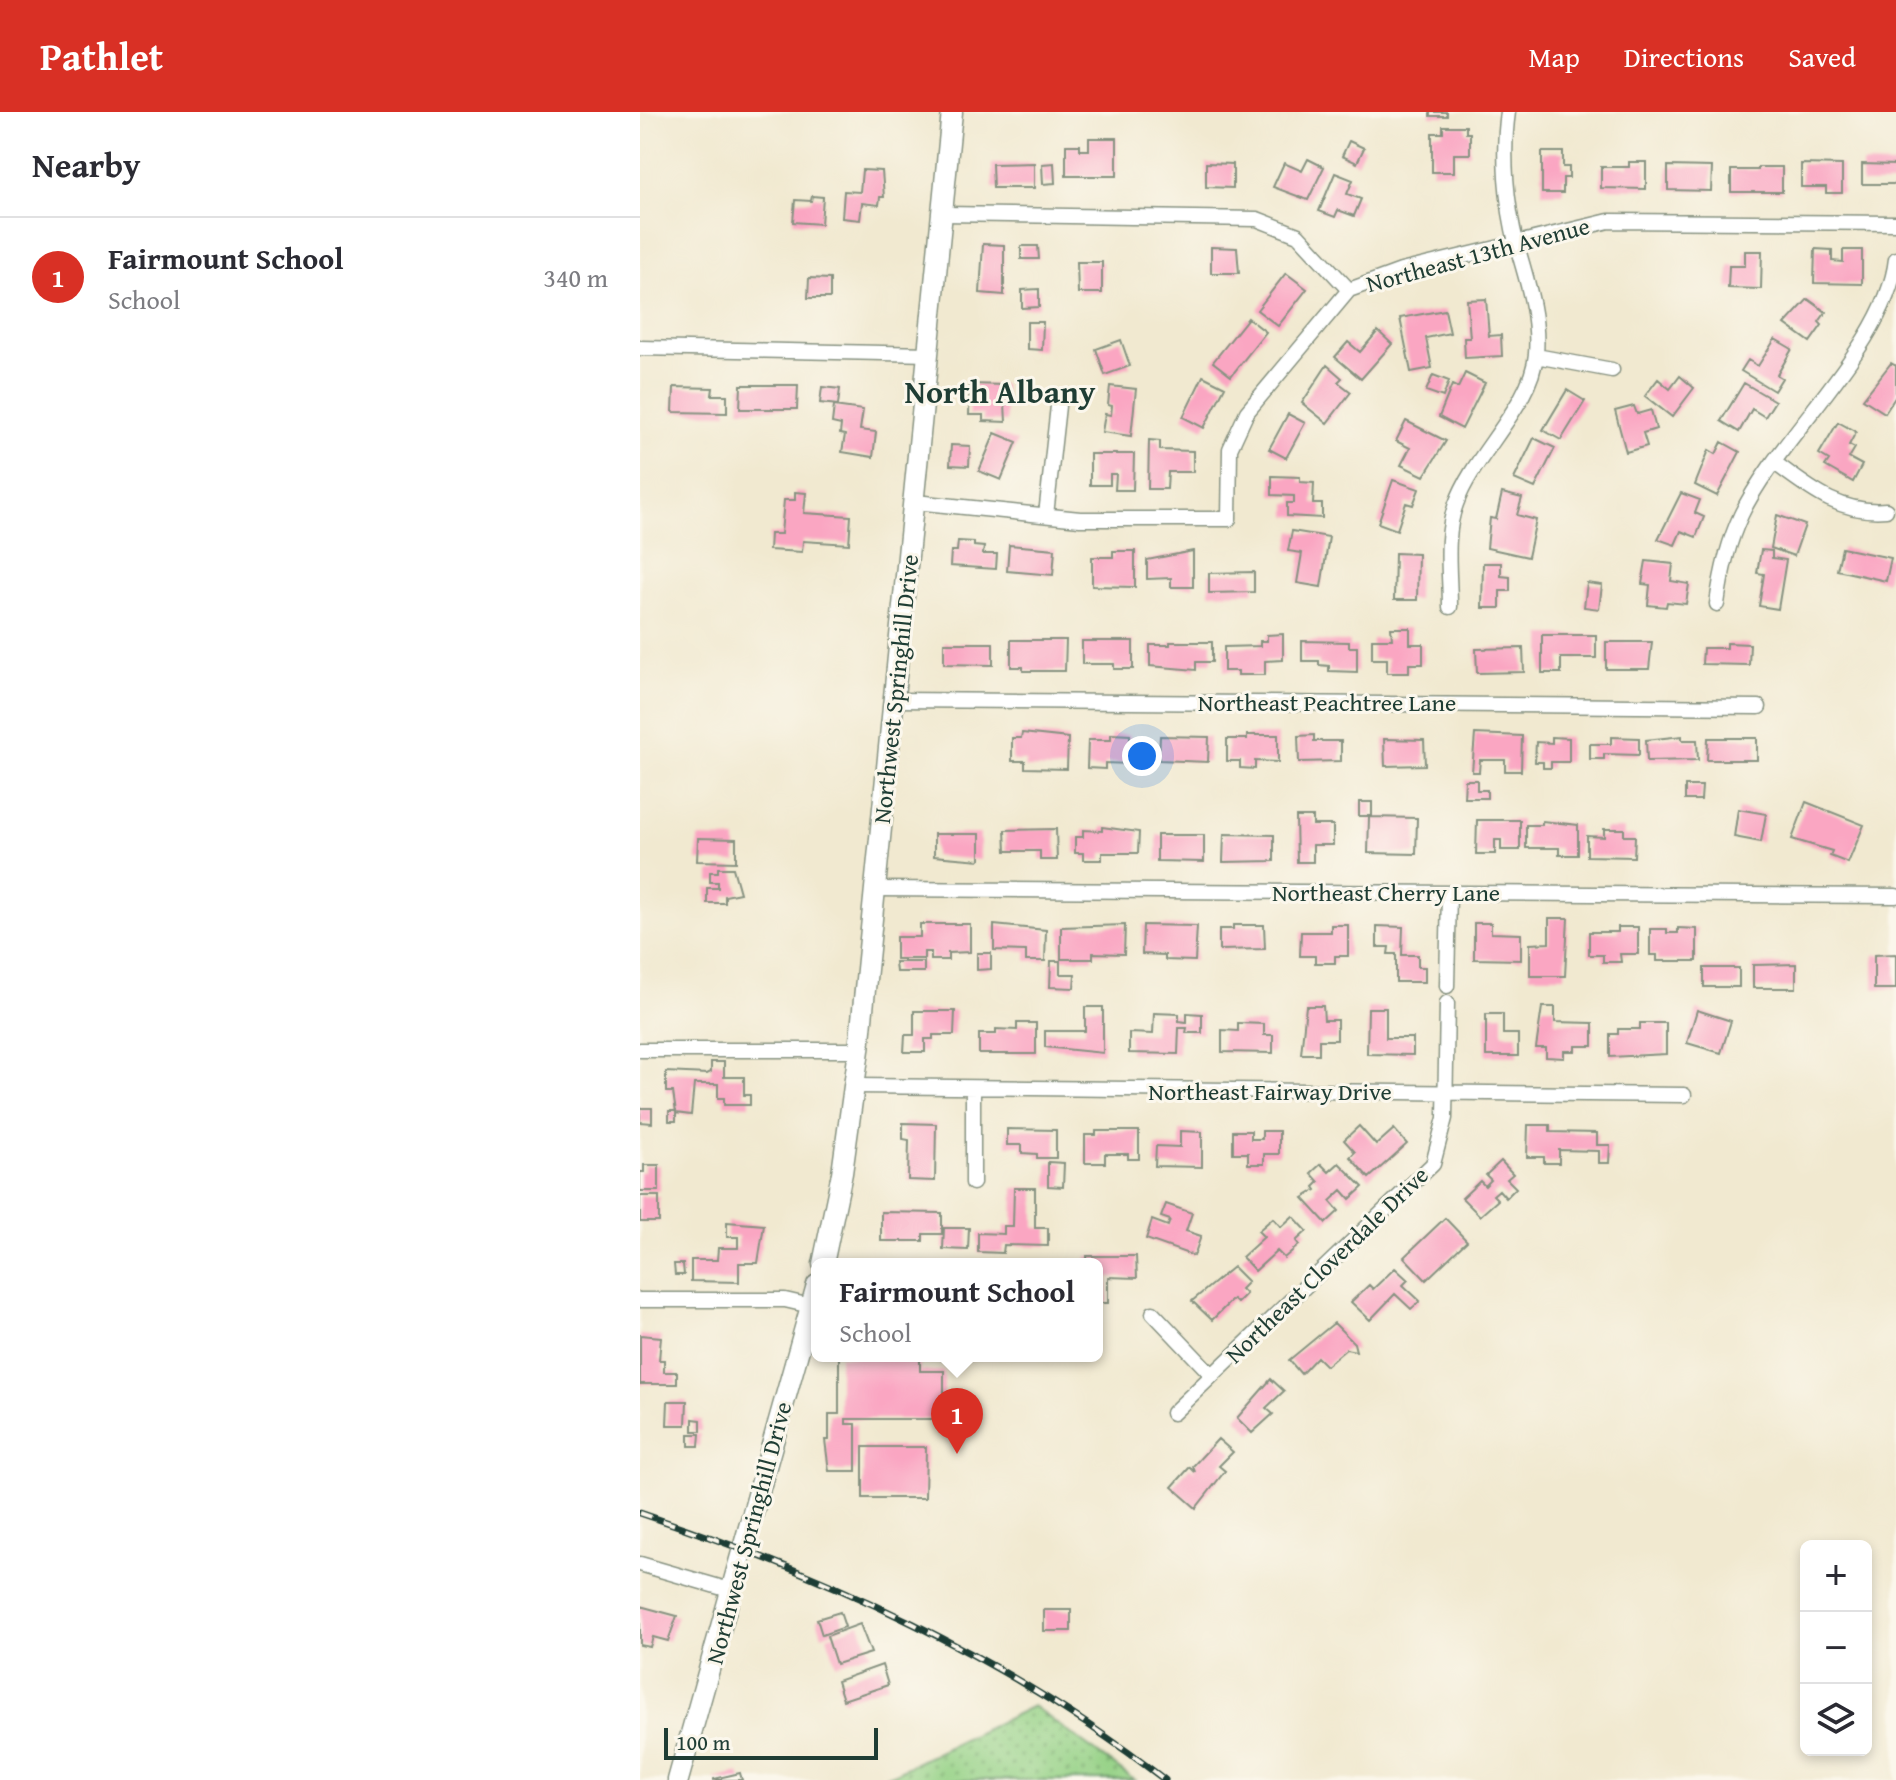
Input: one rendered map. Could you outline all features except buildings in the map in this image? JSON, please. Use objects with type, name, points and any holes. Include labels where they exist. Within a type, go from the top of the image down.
[{"type":"main road","name":"Northwest Springhill Drive","points":[[824,1258],[842,1173],[855,1086],[952,112]]},
{"type":"main road","name":"Northwest Springhill Drive","points":[[678,1780],[811,1306]]},
{"type":"street","points":[[1450,607],[1450,539],[1454,507],[1518,401],[1536,356],[1534,309],[1516,243],[1505,152],[1508,112]]},
{"type":"street","name":"Northeast 13th Avenue","points":[[944,214],[1257,219],[1298,235],[1349,290],[1401,271],[1609,221],[1896,223]]},
{"type":"street","points":[[1896,223],[1896,241]]},
{"type":"street","points":[[1717,604],[1726,558],[1741,515],[1882,309],[1896,259]]},
{"type":"street","points":[[915,502],[1080,519],[1229,519],[1227,467],[1230,449],[1241,423],[1261,393],[1349,290]]},
{"type":"street","points":[[640,348],[930,354]]},
{"type":"street","points":[[1536,356],[1612,370]]},
{"type":"street","points":[[1046,515],[1058,406]]},
{"type":"street","points":[[1775,463],[1834,503],[1867,512],[1886,510]]},
{"type":"street","name":"Northeast Peachtree Lane","points":[[895,700],[1759,707]]},
{"type":"street","name":"Northeast Cherry Lane","points":[[876,889],[1896,896]]},
{"type":"street","points":[[1447,986],[1449,893]]},
{"type":"street","name":"Northeast Cloverdale Drive","points":[[1173,1413],[1426,1173],[1443,1137],[1447,1003]]},
{"type":"street","points":[[640,1050],[859,1050]]},
{"type":"street","name":"Northeast Fairway Drive","points":[[855,1086],[1684,1095]]},
{"type":"street","points":[[973,1089],[973,1183]]},
{"type":"street","points":[[640,1300],[785,1300],[811,1306]]},
{"type":"street","points":[[1153,1313],[1212,1375]]},
{"type":"street","points":[[640,1564],[733,1591]]},
{"type":"green space","points":[[1033,1706],[1134,1780],[877,1780],[895,1773]]},
{"type":"railway","points":[[640,1513],[779,1564],[914,1624],[1043,1696],[1165,1780]]},
{"type":"place","name":"Fairmount School","points":[[957,1454]]},
{"type":"district","name":"North Albany","points":[[1000,392]]}]
